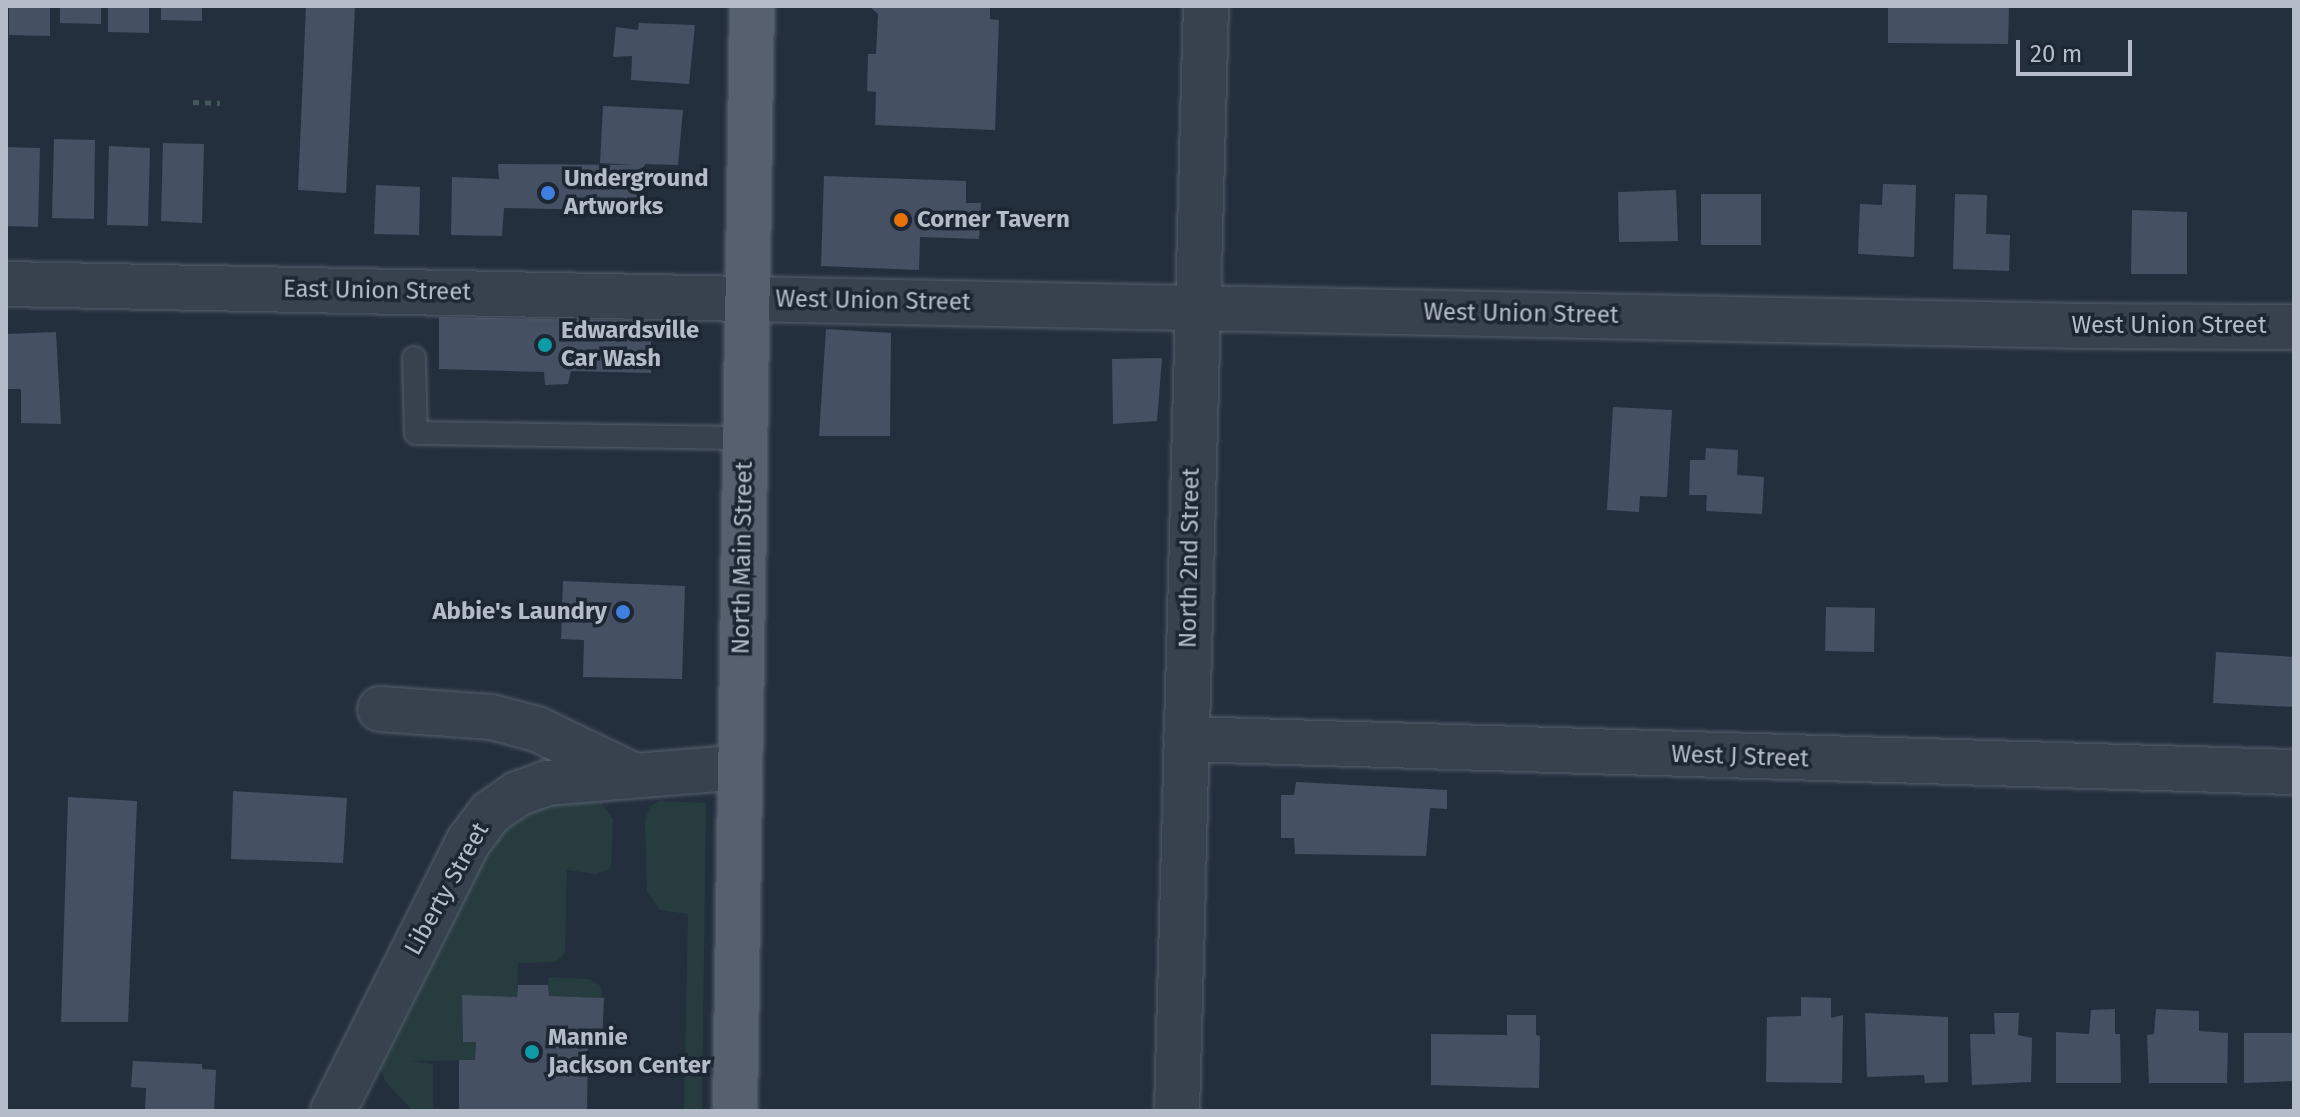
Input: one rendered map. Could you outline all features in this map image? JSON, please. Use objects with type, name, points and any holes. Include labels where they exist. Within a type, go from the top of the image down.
[{"type":"main road","name":"North Main Street","points":[[735,1111],[752,6]]},
{"type":"street","name":"North 2nd Street","points":[[1177,1111],[1206,6]]},
{"type":"street","name":"East Union Street","points":[[6,284],[748,299]]},
{"type":"street","name":"West Union Street","points":[[748,299],[2294,327]]},
{"type":"street","points":[[380,709],[491,717],[537,729],[632,775]]},
{"type":"street","name":"West J Street","points":[[1186,739],[2294,772]]},
{"type":"street","name":"Liberty Street","points":[[333,1111],[469,841],[490,813],[517,794],[547,783],[740,767]]},
{"type":"lane","points":[[414,358],[416,433],[745,438]]},
{"type":"path","points":[[193,102],[220,103]]},
{"type":"green space","points":[[569,800],[600,801],[613,819],[611,868],[596,874],[567,870],[565,953],[556,962],[518,963],[517,997],[462,996],[463,1042],[476,1042],[475,1060],[411,1061],[433,1064],[433,1111],[413,1111],[385,1081],[379,1064],[493,838],[530,811]]},
{"type":"green space","points":[[659,801],[706,803],[702,1111],[684,1111],[688,914],[660,910],[647,892],[645,820],[650,807]]},
{"type":"green space","points":[[548,977],[590,979],[601,986],[602,998],[549,996]]},
{"type":"building","points":[[9,6],[50,6],[50,36],[9,35]]},
{"type":"building","points":[[60,6],[101,6],[101,24],[60,23]]},
{"type":"building","points":[[108,6],[149,6],[149,33],[108,32]]},
{"type":"building","points":[[161,6],[202,6],[202,21],[161,20]]},
{"type":"building","points":[[306,6],[355,6],[346,193],[298,190]]},
{"type":"building","points":[[869,6],[990,6],[990,19],[999,20],[995,130],[875,125],[876,92],[867,91],[868,54],[876,54],[878,14]]},
{"type":"building","points":[[1888,6],[2009,6],[2008,44],[1888,43]]},
{"type":"building","points":[[639,23],[695,25],[689,84],[631,80],[632,56],[613,57],[616,27],[638,30]]},
{"type":"building","name":"Underground Artworks","points":[[603,106],[683,110],[678,165],[645,164],[644,211],[504,208],[502,236],[451,235],[452,177],[499,179],[498,164],[635,165],[600,163]]},
{"type":"building","points":[[54,139],[95,140],[94,219],[52,218]]},
{"type":"building","points":[[163,143],[204,144],[202,223],[161,221]]},
{"type":"building","points":[[109,146],[150,148],[148,226],[107,225]]},
{"type":"building","points":[[6,147],[40,148],[38,227],[6,226]]},
{"type":"building","name":"Corner Tavern","points":[[824,176],[966,181],[966,203],[981,203],[979,239],[920,237],[919,270],[821,266]]},
{"type":"building","points":[[1883,184],[1916,185],[1914,257],[1858,254],[1860,204],[1882,205]]},
{"type":"building","points":[[376,185],[420,187],[419,235],[374,234]]},
{"type":"building","points":[[1676,190],[1678,241],[1619,242],[1618,192]]},
{"type":"building","points":[[1701,194],[1761,194],[1761,245],[1701,245]]},
{"type":"building","points":[[1955,194],[1987,195],[1986,234],[2010,235],[2009,271],[1953,269]]},
{"type":"building","points":[[2132,210],[2187,212],[2187,274],[2131,274]]},
{"type":"building","name":"Edwardsville Car Wash","points":[[439,317],[651,321],[651,373],[571,371],[568,384],[545,385],[544,372],[439,369]]},
{"type":"building","points":[[826,329],[891,333],[890,436],[819,436]]},
{"type":"building","points":[[56,332],[61,424],[21,423],[21,389],[6,389],[6,334]]},
{"type":"building","points":[[1162,358],[1157,421],[1113,424],[1112,359]]},
{"type":"building","points":[[1613,407],[1672,410],[1667,497],[1640,496],[1639,512],[1607,510]]},
{"type":"building","points":[[1706,448],[1738,450],[1737,475],[1764,477],[1762,514],[1706,511],[1707,495],[1689,495],[1690,460],[1705,460]]},
{"type":"building","name":"Abbie's Laundry","points":[[563,581],[685,586],[682,679],[583,677],[584,640],[561,639]]},
{"type":"building","points":[[1826,607],[1875,608],[1874,652],[1825,651]]},
{"type":"building","points":[[2216,652],[2294,657],[2294,707],[2213,703]]},
{"type":"building","points":[[1296,782],[1447,790],[1447,809],[1430,808],[1426,856],[1295,854],[1294,838],[1281,838],[1281,795],[1294,795]]},
{"type":"building","points":[[233,791],[347,798],[343,863],[231,859]]},
{"type":"building","points":[[68,797],[137,801],[128,1022],[61,1022]]},
{"type":"building","name":"Mannie Jackson Center","points":[[518,985],[548,985],[549,996],[604,998],[602,1044],[588,1044],[587,1111],[459,1111],[459,1060],[475,1060],[476,1042],[463,1042],[462,995],[517,997]]},
{"type":"building","points":[[1801,997],[1831,998],[1831,1018],[1843,1015],[1842,1083],[1766,1082],[1767,1017],[1801,1016]]},
{"type":"building","points":[[2115,1009],[2115,1034],[2120,1034],[2121,1083],[2056,1083],[2056,1032],[2089,1034],[2091,1010]]},
{"type":"building","points":[[2156,1009],[2199,1011],[2199,1031],[2228,1033],[2227,1083],[2149,1083],[2147,1035],[2154,1034]]},
{"type":"building","points":[[1865,1013],[1948,1017],[1948,1082],[1925,1083],[1924,1075],[1867,1077]]},
{"type":"building","points":[[1994,1013],[2019,1013],[2018,1035],[2032,1038],[2031,1082],[1972,1085],[1970,1034],[1995,1034]]},
{"type":"building","points":[[1507,1015],[1536,1015],[1536,1035],[1540,1036],[1539,1088],[1431,1085],[1431,1034],[1507,1035]]},
{"type":"building","points":[[2244,1033],[2294,1033],[2294,1081],[2244,1083]]},
{"type":"building","points":[[133,1061],[202,1064],[202,1069],[216,1070],[214,1111],[145,1111],[146,1088],[131,1087]]},
{"type":"place","name":"Underground Artworks","points":[[548,193]]},
{"type":"place","name":"Corner Tavern","points":[[901,220]]},
{"type":"place","name":"Edwardsville Car Wash","points":[[545,345]]},
{"type":"place","name":"Abbie's Laundry","points":[[623,612]]},
{"type":"place","name":"Mannie Jackson Center","points":[[532,1052]]}]
